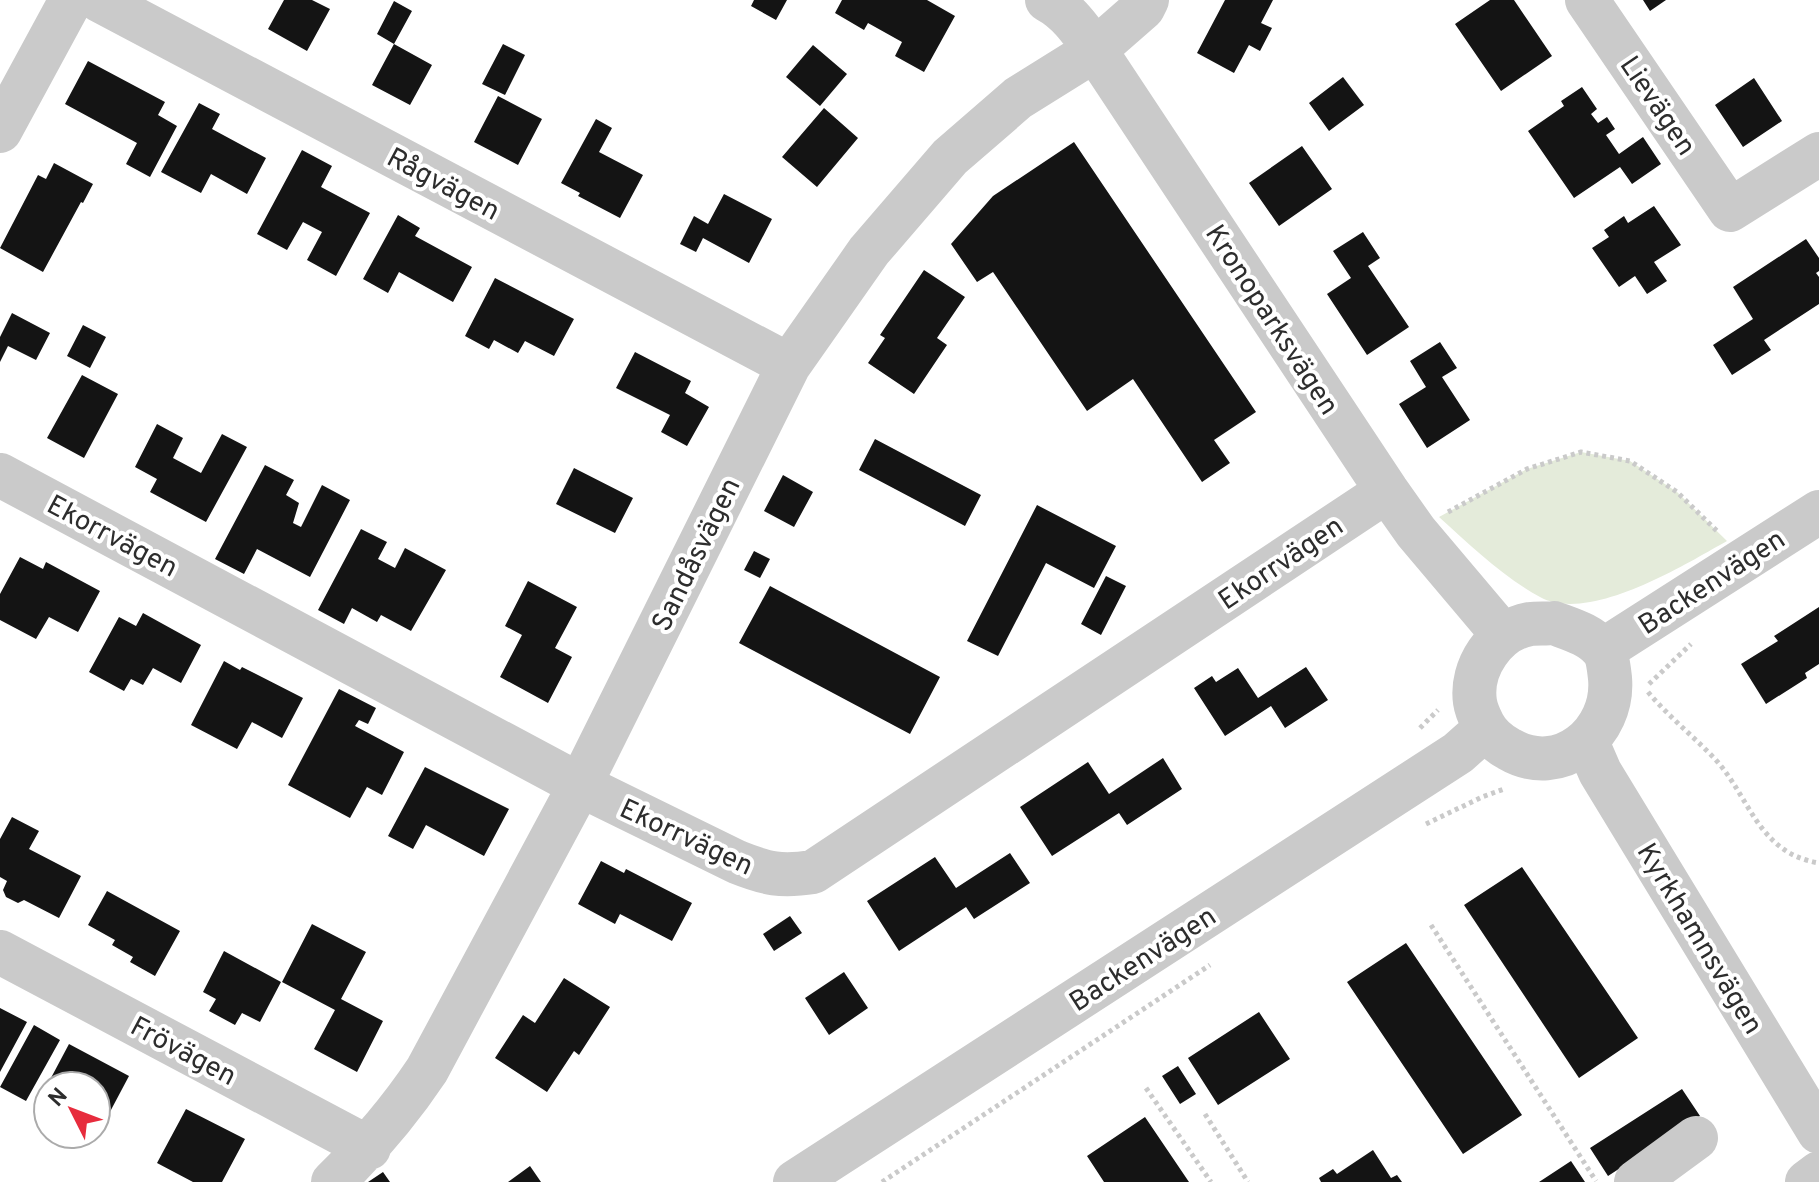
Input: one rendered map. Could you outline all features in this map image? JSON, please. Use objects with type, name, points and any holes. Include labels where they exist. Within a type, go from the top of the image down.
[{"type":"street","points":[[0,131],[71,0]]},
{"type":"street","name":"Rågvägen","points":[[99,0],[789,365]]},
{"type":"street","name":"Kronoparksvägen","points":[[1047,0],[1059,6],[1095,50],[1416,532],[1503,635]]},
{"type":"street","name":"Sandåsvägen","points":[[333,1182],[369,1148],[400,1111],[427,1070],[580,785],[789,365],[869,251],[950,157],[1018,98],[1095,50],[1143,8],[1147,0]]},
{"type":"street","name":"Lievägen","points":[[1587,0],[1730,210],[1819,154]]},
{"type":"street","name":"Ekorrvägen","points":[[0,475],[580,785],[763,872],[784,876],[813,872],[1387,491]]},
{"type":"street","name":"Backenvägen","points":[[1603,650],[1819,512]]},
{"type":"street","points":[[1554,623],[1579,632],[1603,650],[1609,669],[1611,696],[1603,721],[1587,742],[1565,754],[1542,758],[1518,754],[1497,742],[1485,729],[1475,703],[1475,678],[1486,654],[1503,635],[1528,624],[1554,623]]},
{"type":"street","name":"Backenvägen","points":[[795,1182],[1458,753],[1485,729]]},
{"type":"street","name":"Kyrkhamnsvägen","points":[[1587,742],[1600,772],[1819,1132]]},
{"type":"street","name":"Frövägen","points":[[0,952],[369,1148]]},
{"type":"street","points":[[1636,1182],[1696,1138]]},
{"type":"street","points":[[1807,1182],[1819,1173]]},
{"type":"path","points":[[1416,532],[1527,469],[1581,452],[1630,461],[1677,492],[1727,541]]},
{"type":"path","points":[[1646,689],[1665,712],[1716,760],[1775,843],[1801,860],[1819,863]]},
{"type":"path","points":[[1421,826],[1482,797]]},
{"type":"path","points":[[1431,925],[1597,1182]]},
{"type":"path","points":[[882,1182],[1212,963]]},
{"type":"path","points":[[1146,1088],[1211,1182]]},
{"type":"path","points":[[1205,1114],[1248,1182]]},
{"type":"green space","points":[[1581,452],[1630,461],[1677,492],[1727,541],[1636,588],[1584,603],[1560,603],[1540,597],[1513,580],[1439,517],[1527,469]]},
{"type":"building","points":[[284,0],[312,0],[330,9],[307,51],[268,29]]},
{"type":"building","points":[[754,0],[787,0],[776,20],[751,6]]},
{"type":"building","points":[[842,0],[927,0],[955,16],[924,72],[895,56],[902,42],[868,23],[864,30],[835,13]]},
{"type":"building","points":[[1225,0],[1273,0],[1261,23],[1272,28],[1260,51],[1249,45],[1234,73],[1197,53]]},
{"type":"building","points":[[1490,0],[1514,0],[1552,56],[1501,91],[1455,24]]},
{"type":"building","points":[[1643,0],[1666,0],[1650,11]]},
{"type":"building","points":[[394,1],[412,11],[394,44],[377,34]]},
{"type":"building","points":[[394,44],[432,65],[410,105],[372,85]]},
{"type":"building","points":[[503,44],[525,55],[505,95],[482,84]]},
{"type":"building","points":[[813,45],[847,74],[820,106],[786,77]]},
{"type":"building","points":[[88,61],[165,102],[158,115],[177,126],[150,177],[126,164],[137,143],[65,104]]},
{"type":"building","points":[[1343,77],[1364,105],[1329,131],[1309,103]]},
{"type":"building","points":[[1754,78],[1782,121],[1743,147],[1715,105]]},
{"type":"building","points":[[1582,87],[1597,109],[1591,114],[1598,123],[1607,117],[1615,129],[1606,135],[1619,154],[1643,137],[1661,164],[1632,184],[1620,167],[1574,198],[1528,131],[1564,106],[1561,101]]},
{"type":"building","points":[[498,96],[542,119],[518,165],[474,142]]},
{"type":"building","points":[[199,103],[220,114],[212,129],[266,158],[247,194],[211,174],[201,193],[161,172]]},
{"type":"building","points":[[824,108],[858,138],[817,187],[782,157]]},
{"type":"building","points":[[596,119],[612,128],[599,152],[643,175],[620,218],[578,196],[580,193],[561,183]]},
{"type":"building","points":[[1074,142],[1256,412],[1214,440],[1230,463],[1202,482],[1133,379],[1087,411],[993,272],[977,282],[951,244],[993,196]]},
{"type":"building","points":[[1302,146],[1332,189],[1279,226],[1249,183]]},
{"type":"building","points":[[302,150],[332,166],[321,187],[370,213],[336,276],[307,260],[322,232],[303,222],[287,250],[257,234]]},
{"type":"building","points":[[54,163],[93,184],[43,272],[0,248],[38,175],[46,179]]},
{"type":"building","points":[[724,194],[772,219],[749,263],[703,238],[696,252],[680,244],[694,216],[708,224]]},
{"type":"building","points":[[1654,206],[1681,245],[1654,262],[1667,281],[1647,294],[1635,276],[1619,287],[1592,248],[1609,237],[1604,230],[1624,216],[1628,223]]},
{"type":"building","points":[[398,215],[420,228],[415,236],[472,267],[453,302],[399,272],[388,293],[363,279]]},
{"type":"building","points":[[1363,232],[1380,258],[1368,266],[1409,327],[1367,355],[1327,294],[1351,278],[1333,251]]},
{"type":"building","points":[[1806,239],[1819,258],[1819,271],[1816,273],[1819,277],[1819,304],[1764,340],[1771,350],[1732,375],[1713,345],[1753,319],[1733,287]]},
{"type":"building","points":[[924,270],[965,297],[937,338],[947,345],[914,394],[868,363],[885,338],[880,335]]},
{"type":"building","points":[[495,278],[574,319],[554,356],[525,341],[518,353],[494,340],[489,349],[465,336]]},
{"type":"building","points":[[12,313],[50,333],[36,360],[8,346],[0,362],[0,337]]},
{"type":"building","points":[[83,325],[106,337],[90,368],[67,356]]},
{"type":"building","points":[[1440,342],[1457,368],[1442,377],[1470,420],[1427,448],[1399,404],[1426,387],[1410,361]]},
{"type":"building","points":[[635,352],[691,381],[685,393],[709,407],[687,446],[661,432],[670,415],[616,388]]},
{"type":"building","points":[[82,375],[118,394],[84,458],[47,438]]},
{"type":"building","points":[[157,424],[183,438],[173,458],[201,473],[222,434],[247,447],[206,522],[150,492],[157,479],[135,467]]},
{"type":"building","points":[[875,439],[981,495],[965,526],[859,470]]},
{"type":"building","points":[[265,465],[294,480],[286,495],[299,503],[293,523],[301,527],[322,485],[350,500],[310,577],[257,549],[244,574],[215,559]]},
{"type":"building","points":[[574,468],[633,498],[615,533],[556,504]]},
{"type":"building","points":[[783,475],[813,492],[794,527],[764,511]]},
{"type":"building","points":[[1037,505],[1116,546],[1094,588],[1046,563],[998,656],[967,641]]},
{"type":"building","points":[[361,529],[387,542],[378,559],[395,568],[405,548],[446,570],[411,631],[381,615],[377,622],[352,608],[344,624],[318,610]]},
{"type":"building","points":[[754,551],[770,559],[760,578],[744,570]]},
{"type":"building","points":[[20,557],[43,569],[46,562],[100,591],[78,632],[49,617],[36,639],[0,620],[0,594]]},
{"type":"building","points":[[1106,576],[1126,586],[1101,635],[1081,624]]},
{"type":"building","points":[[528,581],[577,607],[555,648],[572,657],[548,703],[500,677],[522,635],[505,626]]},
{"type":"building","points":[[770,586],[940,677],[910,734],[739,643]]},
{"type":"building","points":[[1819,607],[1819,664],[1805,673],[1807,678],[1766,704],[1741,664],[1778,641],[1774,636]]},
{"type":"building","points":[[143,613],[201,645],[181,683],[153,668],[143,685],[131,679],[124,691],[89,672],[119,617],[136,626]]},
{"type":"building","points":[[224,661],[303,698],[282,738],[252,722],[237,749],[191,725]]},
{"type":"building","points":[[1306,667],[1328,700],[1285,728],[1271,706],[1225,736],[1194,688],[1212,676],[1216,682],[1238,668],[1258,698]]},
{"type":"building","points":[[339,689],[376,708],[368,724],[359,720],[355,726],[404,752],[382,795],[367,787],[350,818],[288,785]]},
{"type":"building","points":[[1163,758],[1182,789],[1127,825],[1119,813],[1052,856],[1020,807],[1088,762],[1109,794]]},
{"type":"building","points":[[425,767],[509,809],[484,856],[426,825],[413,849],[388,836]]},
{"type":"building","points":[[12,817],[39,831],[29,849],[81,876],[59,918],[24,900],[18,903],[6,897],[3,890],[7,881],[0,877],[0,839]]},
{"type":"building","points":[[1010,853],[1030,883],[974,919],[966,907],[899,951],[867,901],[935,857],[956,888]]},
{"type":"building","points":[[601,861],[624,873],[626,869],[692,903],[672,941],[620,914],[615,924],[578,904]]},
{"type":"building","points":[[1522,867],[1638,1038],[1579,1078],[1464,905]]},
{"type":"building","points":[[107,891],[180,931],[155,976],[130,962],[133,957],[112,945],[115,940],[88,925]]},
{"type":"building","points":[[790,916],[802,933],[774,951],[763,934]]},
{"type":"building","points":[[312,924],[366,952],[341,999],[383,1021],[357,1072],[314,1049],[335,1010],[282,982]]},
{"type":"building","points":[[1406,943],[1522,1115],[1463,1154],[1347,982]]},
{"type":"building","points":[[224,951],[281,982],[260,1022],[242,1013],[235,1025],[209,1011],[216,999],[203,992]]},
{"type":"building","points":[[844,972],[868,1008],[829,1035],[805,998]]},
{"type":"building","points":[[564,978],[610,1007],[579,1055],[574,1051],[547,1092],[495,1058],[523,1015],[535,1023]]},
{"type":"building","points":[[0,1008],[27,1022],[0,1072]]},
{"type":"building","points":[[1259,1012],[1290,1059],[1218,1105],[1188,1058]]},
{"type":"building","points":[[34,1025],[60,1040],[43,1070],[32,1070],[32,1090],[26,1101],[0,1087]]},
{"type":"building","points":[[69,1044],[129,1076],[112,1108],[112,1070],[55,1070]]},
{"type":"building","points":[[1178,1066],[1196,1094],[1180,1104],[1162,1076]]},
{"type":"building","points":[[1682,1089],[1700,1116],[1608,1176],[1590,1148]]},
{"type":"building","points":[[186,1109],[245,1139],[222,1182],[193,1182],[157,1163]]},
{"type":"building","points":[[1145,1117],[1189,1182],[1104,1182],[1087,1156]]},
{"type":"building","points":[[1373,1150],[1391,1178],[1397,1175],[1402,1182],[1321,1182],[1319,1178],[1333,1169],[1337,1174]]},
{"type":"building","points":[[1571,1161],[1585,1182],[1539,1182]]},
{"type":"building","points":[[530,1166],[541,1182],[508,1182]]},
{"type":"building","points":[[383,1172],[390,1182],[368,1182]]}]
